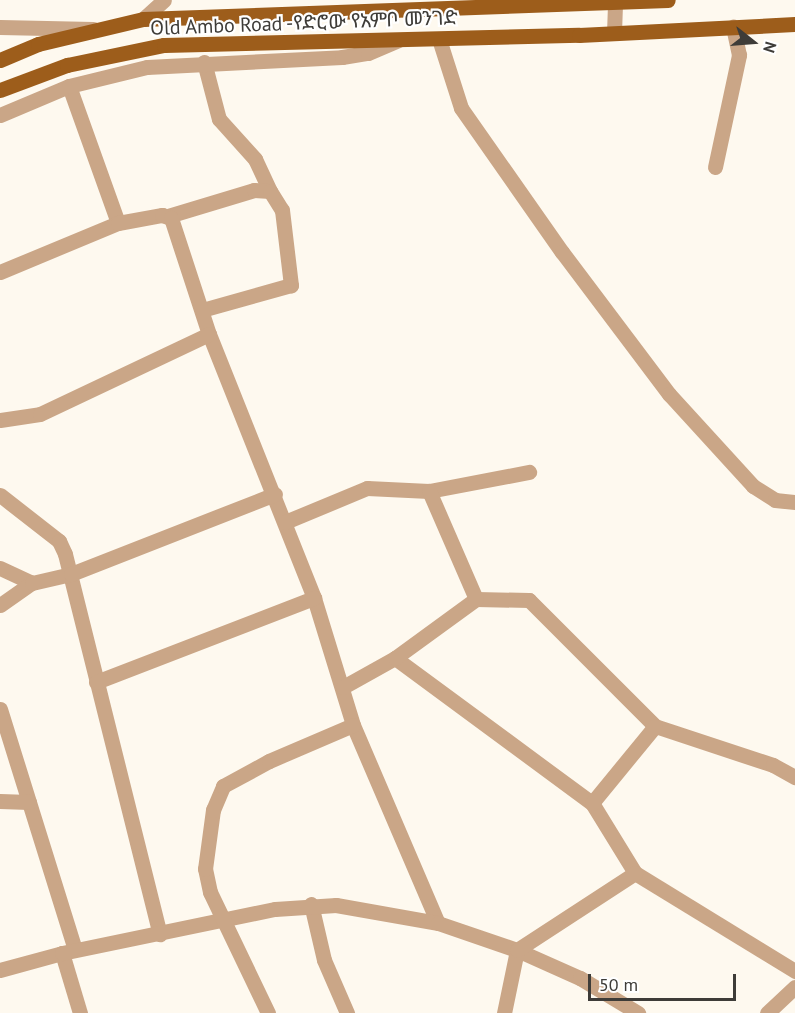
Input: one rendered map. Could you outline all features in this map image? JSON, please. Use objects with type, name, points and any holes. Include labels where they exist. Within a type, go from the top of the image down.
[{"type":"main road","name":"Old Ambo Road -የድሮው የአምቦ መንገድ","points":[[0,60],[96,29],[143,18],[668,0]]},
{"type":"main road","name":"Old Ambo Road -የድሮው የአምቦ መንገድ","points":[[0,90],[67,65],[164,45],[439,39],[795,24]]},
{"type":"street","points":[[143,18],[164,0]]},
{"type":"street","points":[[614,33],[615,1]]},
{"type":"street","points":[[0,27],[96,29]]},
{"type":"street","points":[[715,167],[739,55],[733,27]]},
{"type":"street","points":[[439,39],[461,108],[562,252],[669,394],[753,486],[776,500],[795,502]]},
{"type":"street","points":[[0,115],[69,86],[147,67],[204,62],[342,57],[368,53],[398,40]]},
{"type":"street","points":[[202,310],[291,285],[282,210],[255,159],[219,119],[204,62]]},
{"type":"street","points":[[69,86],[118,223]]},
{"type":"street","points":[[0,272],[118,223],[168,216],[254,190],[270,191]]},
{"type":"street","points":[[168,216],[174,224],[209,334],[314,598],[353,725],[438,923]]},
{"type":"street","points":[[0,420],[40,414],[209,334]]},
{"type":"street","points":[[285,522],[361,490],[429,491],[529,472]]},
{"type":"street","points":[[429,491],[476,599]]},
{"type":"street","points":[[0,604],[32,583],[71,574],[274,494]]},
{"type":"street","points":[[0,495],[59,540],[71,574],[160,934]]},
{"type":"street","points":[[0,568],[32,583]]},
{"type":"street","points":[[343,687],[395,658],[476,599],[520,597],[537,606],[655,726],[773,765],[795,777]]},
{"type":"street","points":[[96,682],[314,598]]},
{"type":"street","points":[[395,658],[592,803],[635,873],[795,971]]},
{"type":"street","points":[[0,709],[29,802],[69,951],[80,1013]]},
{"type":"street","points":[[267,1013],[210,892],[205,869],[213,810],[223,786],[269,761],[353,725]]},
{"type":"street","points":[[592,803],[655,726]]},
{"type":"street","points":[[0,801],[29,802]]},
{"type":"street","points":[[504,1013],[517,950],[635,873]]},
{"type":"street","points":[[311,904],[327,967],[347,1013]]},
{"type":"street","points":[[0,970],[69,951],[311,904],[438,923],[517,950],[580,978],[638,1013]]},
{"type":"street","points":[[767,1013],[795,987]]}]
